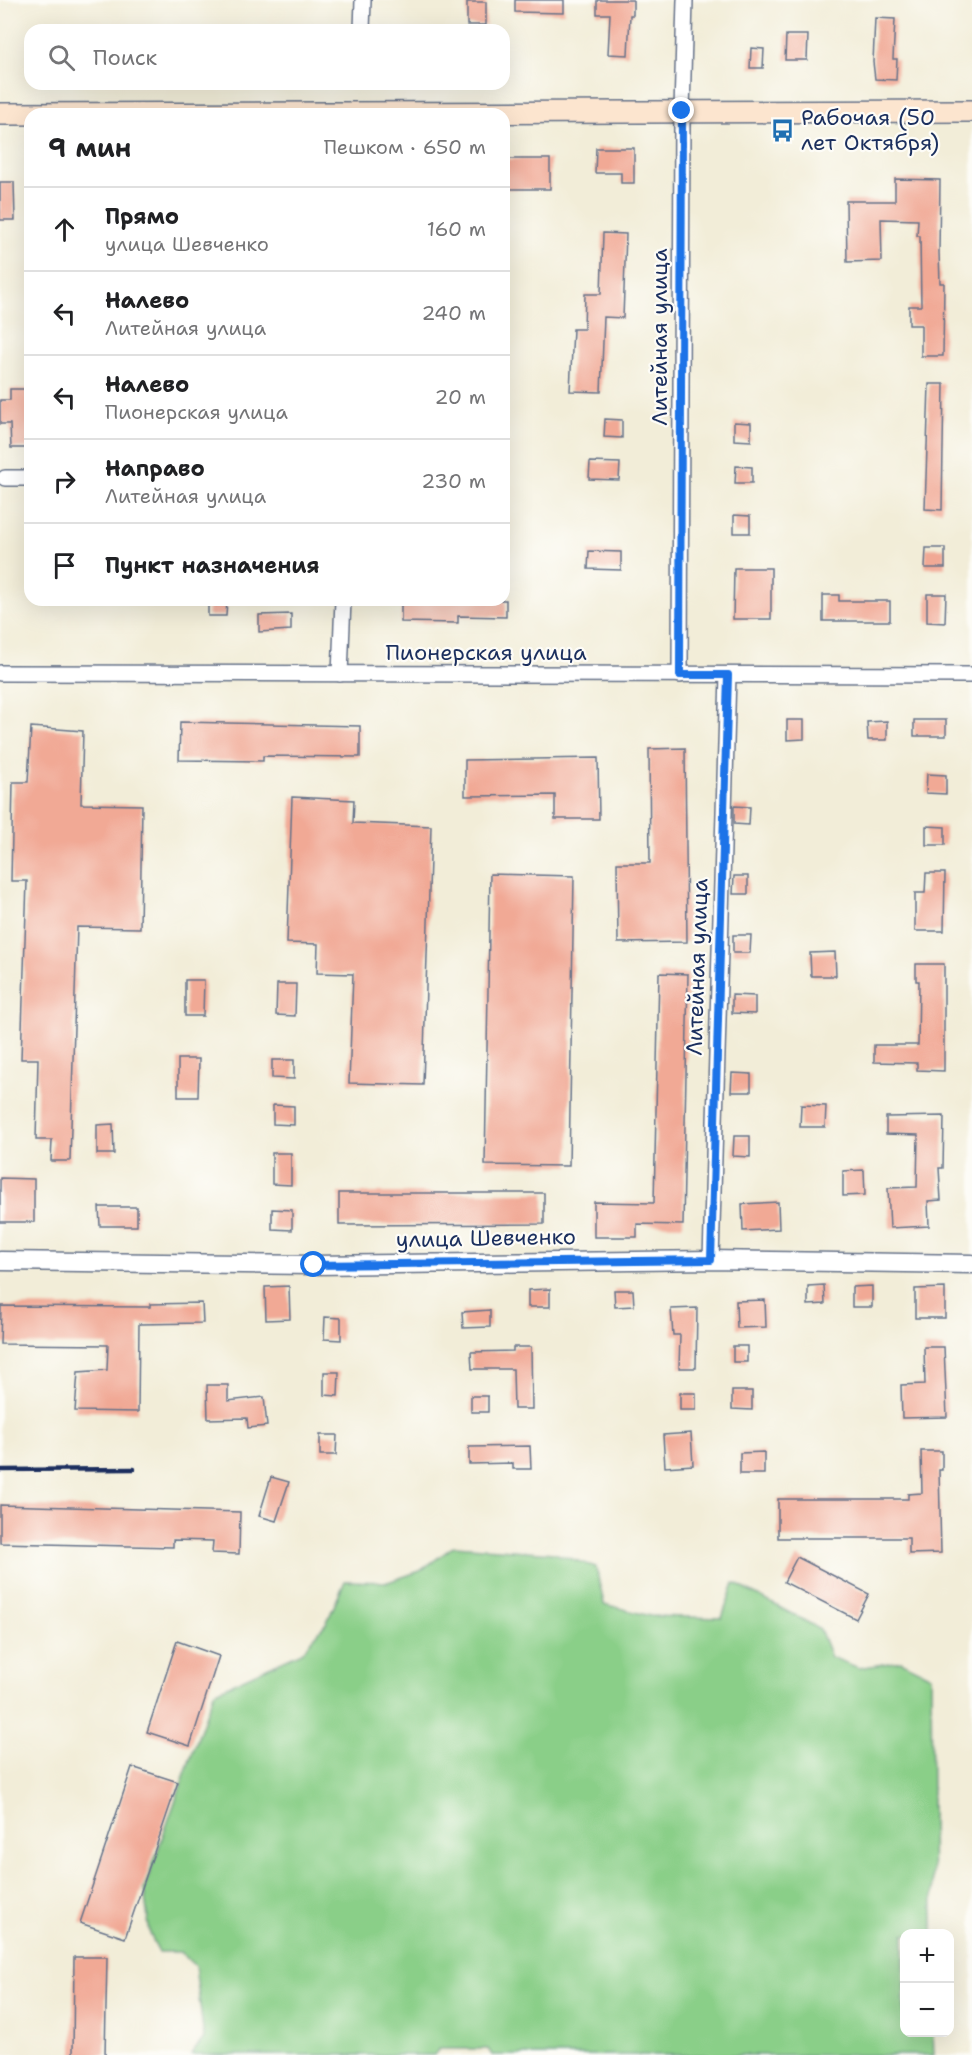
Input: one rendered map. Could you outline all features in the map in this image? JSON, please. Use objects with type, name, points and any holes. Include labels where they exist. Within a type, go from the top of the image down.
[{"type":"main road","points":[[510,112],[972,111]]},
{"type":"main road","points":[[0,114],[24,114]]},
{"type":"street","points":[[362,24],[363,0]]},
{"type":"street","name":"Литейная улица","points":[[680,675],[682,111],[685,0]]},
{"type":"street","points":[[5,478],[24,478]]},
{"type":"street","points":[[340,674],[343,606]]},
{"type":"street","name":"Пионерская улица","points":[[0,673],[972,675]]},
{"type":"street","name":"Литейная улица","points":[[711,1260],[728,675]]},
{"type":"street","name":"улица Шевченко","points":[[0,1261],[314,1265],[711,1260],[972,1264]]},
{"type":"green space","points":[[454,1546],[554,1553],[596,1567],[604,1604],[650,1616],[722,1618],[734,1583],[820,1629],[831,1657],[859,1668],[901,1661],[931,1676],[933,1929],[900,1929],[900,2037],[933,2037],[934,2055],[492,2055],[488,2049],[439,2049],[434,2055],[191,2055],[204,2038],[195,1966],[180,1952],[159,1952],[150,1934],[144,1889],[214,1692],[302,1652],[327,1622],[345,1581],[388,1582],[420,1571]]},
{"type":"building","points":[[515,0],[564,0],[564,13],[515,12]]},
{"type":"building","points":[[597,0],[633,0],[628,55],[608,54],[610,14],[597,14]]},
{"type":"building","points":[[467,2],[486,2],[486,24],[467,24]]},
{"type":"building","points":[[875,18],[895,19],[893,59],[897,59],[896,80],[875,79],[873,62]]},
{"type":"building","points":[[786,35],[808,35],[807,60],[785,60]]},
{"type":"building","points":[[751,48],[764,49],[763,68],[750,68]]},
{"type":"building","points":[[596,148],[634,148],[634,183],[621,183],[621,173],[595,173]]},
{"type":"building","points":[[510,159],[550,159],[550,189],[510,189]]},
{"type":"building","points":[[895,179],[940,180],[940,283],[944,283],[943,356],[921,356],[921,325],[909,325],[909,306],[921,306],[918,220],[881,219],[882,261],[847,262],[846,201],[895,201]]},
{"type":"building","points":[[0,182],[14,182],[15,220],[0,220]]},
{"type":"building","points":[[603,233],[626,234],[623,318],[604,317],[601,392],[570,391],[573,329],[584,329],[585,294],[601,294]]},
{"type":"building","points":[[929,384],[944,384],[942,510],[925,509]]},
{"type":"building","points":[[10,389],[24,389],[24,448],[11,448],[10,424],[0,424],[0,400],[10,400]]},
{"type":"building","points":[[605,419],[622,420],[622,438],[604,437]]},
{"type":"building","points":[[734,422],[751,423],[751,441],[734,440]]},
{"type":"building","points":[[590,462],[620,463],[619,480],[589,479]]},
{"type":"building","points":[[736,466],[752,467],[752,483],[735,483]]},
{"type":"building","points":[[734,515],[750,516],[750,533],[734,533]]},
{"type":"building","points":[[926,548],[945,548],[945,568],[925,568]]},
{"type":"building","points":[[589,551],[621,552],[621,570],[588,569]]},
{"type":"building","points":[[734,568],[771,568],[771,619],[733,619]]},
{"type":"building","points":[[927,594],[946,594],[945,623],[927,622]]},
{"type":"building","points":[[823,595],[839,595],[839,601],[890,601],[890,621],[823,621]]},
{"type":"building","points":[[208,606],[227,606],[226,616],[208,616]]},
{"type":"building","points":[[401,606],[506,606],[506,617],[458,616],[458,623],[401,622]]},
{"type":"building","points":[[291,614],[291,630],[259,632],[259,615]]},
{"type":"building","points":[[787,720],[804,720],[804,739],[787,740]]},
{"type":"building","points":[[914,720],[946,720],[946,736],[914,736]]},
{"type":"building","points":[[887,721],[887,740],[868,740],[867,722]]},
{"type":"building","points":[[180,722],[360,726],[360,757],[263,756],[263,761],[179,760]]},
{"type":"building","points":[[31,727],[83,731],[81,804],[142,805],[140,928],[77,927],[70,1161],[51,1161],[52,1140],[36,1140],[38,1059],[21,1059],[27,881],[11,881],[13,782],[28,782]]},
{"type":"building","points":[[685,748],[687,942],[618,943],[617,863],[650,863],[649,749]]},
{"type":"building","points":[[598,758],[599,819],[555,819],[555,795],[465,796],[465,760]]},
{"type":"building","points":[[927,774],[946,775],[946,794],[926,793]]},
{"type":"building","points":[[292,797],[354,800],[353,823],[431,826],[423,1085],[349,1083],[353,974],[317,973],[318,944],[287,943]]},
{"type":"building","points":[[734,806],[750,807],[749,825],[734,824]]},
{"type":"building","points":[[926,826],[945,827],[945,845],[926,845]]},
{"type":"building","points":[[926,873],[945,873],[944,931],[915,931],[915,893],[925,893]]},
{"type":"building","points":[[490,874],[574,876],[569,1166],[485,1165]]},
{"type":"building","points":[[734,876],[748,876],[748,894],[733,894]]},
{"type":"building","points":[[733,935],[751,935],[750,953],[733,953]]},
{"type":"building","points":[[835,952],[836,976],[811,976],[810,953]]},
{"type":"building","points":[[916,964],[944,964],[944,1071],[917,1070],[917,1063],[874,1062],[874,1045],[918,1045],[919,981],[916,981]]},
{"type":"building","points":[[659,973],[688,974],[683,1225],[637,1224],[637,1237],[594,1237],[594,1202],[654,1203]]},
{"type":"building","points":[[185,980],[204,980],[203,1016],[185,1016]]},
{"type":"building","points":[[277,984],[296,984],[295,1016],[276,1015]]},
{"type":"building","points":[[732,995],[755,996],[755,1014],[732,1013]]},
{"type":"building","points":[[178,1059],[199,1059],[198,1097],[178,1097]]},
{"type":"building","points":[[272,1060],[294,1060],[294,1079],[272,1078]]},
{"type":"building","points":[[732,1073],[751,1074],[751,1092],[731,1092]]},
{"type":"building","points":[[273,1105],[294,1106],[294,1125],[273,1124]]},
{"type":"building","points":[[801,1105],[826,1106],[825,1127],[800,1127]]},
{"type":"building","points":[[944,1116],[943,1168],[939,1168],[941,1200],[928,1201],[929,1226],[890,1228],[888,1188],[917,1187],[918,1135],[886,1134],[886,1117]]},
{"type":"building","points":[[113,1124],[114,1154],[97,1154],[97,1125]]},
{"type":"building","points":[[734,1136],[750,1136],[750,1157],[733,1156]]},
{"type":"building","points":[[272,1153],[291,1153],[291,1185],[272,1184]]},
{"type":"building","points":[[864,1170],[865,1195],[843,1196],[843,1171]]},
{"type":"building","points":[[0,1178],[34,1179],[34,1222],[0,1222]]},
{"type":"building","points":[[339,1193],[544,1193],[544,1224],[339,1225]]},
{"type":"building","points":[[778,1202],[779,1229],[743,1231],[742,1204]]},
{"type":"building","points":[[99,1207],[137,1207],[137,1226],[100,1226]]},
{"type":"building","points":[[272,1209],[292,1210],[292,1230],[272,1229]]},
{"type":"building","points":[[824,1285],[825,1304],[808,1305],[808,1286]]},
{"type":"building","points":[[289,1286],[290,1319],[266,1320],[265,1287]]},
{"type":"building","points":[[872,1286],[872,1307],[852,1307],[852,1287]]},
{"type":"building","points":[[945,1288],[945,1318],[915,1318],[915,1289]]},
{"type":"building","points":[[550,1289],[550,1307],[528,1307],[528,1290]]},
{"type":"building","points":[[614,1290],[633,1290],[634,1306],[615,1307]]},
{"type":"building","points":[[765,1300],[766,1327],[737,1328],[736,1301]]},
{"type":"building","points":[[202,1303],[203,1323],[139,1324],[138,1412],[75,1411],[78,1372],[107,1370],[108,1345],[0,1344],[1,1306],[150,1307],[150,1304]]},
{"type":"building","points":[[697,1308],[696,1368],[679,1368],[680,1335],[673,1335],[671,1309]]},
{"type":"building","points":[[490,1310],[490,1327],[463,1328],[462,1312]]},
{"type":"building","points":[[325,1317],[341,1318],[341,1340],[324,1339]]},
{"type":"building","points":[[733,1346],[747,1346],[747,1362],[733,1362]]},
{"type":"building","points":[[513,1347],[531,1347],[532,1409],[514,1409],[513,1369],[472,1369],[471,1352],[513,1351]]},
{"type":"building","points":[[924,1347],[944,1347],[947,1417],[902,1418],[901,1385],[925,1384]]},
{"type":"building","points":[[324,1372],[339,1372],[338,1396],[324,1395]]},
{"type":"building","points":[[207,1385],[228,1385],[228,1401],[264,1397],[267,1426],[248,1428],[247,1418],[208,1419]]},
{"type":"building","points":[[732,1391],[752,1391],[752,1410],[732,1409]]},
{"type":"building","points":[[680,1393],[696,1393],[696,1410],[680,1410]]},
{"type":"building","points":[[471,1396],[488,1396],[488,1412],[471,1412]]},
{"type":"building","points":[[691,1433],[693,1465],[665,1467],[663,1435]]},
{"type":"building","points":[[320,1435],[337,1435],[336,1455],[320,1455]]},
{"type":"building","points":[[530,1446],[531,1469],[513,1469],[513,1463],[469,1464],[469,1447]]},
{"type":"building","points":[[921,1451],[942,1451],[942,1470],[939,1470],[941,1553],[909,1554],[909,1538],[778,1538],[778,1499],[908,1499],[908,1494],[922,1493]]},
{"type":"building","points":[[764,1452],[764,1474],[740,1474],[740,1453]]},
{"type":"building","points":[[271,1477],[289,1482],[276,1521],[259,1516]]},
{"type":"building","points":[[0,1505],[240,1512],[239,1554],[212,1553],[213,1541],[173,1540],[173,1547],[0,1543]]},
{"type":"building","points":[[797,1557],[869,1594],[856,1619],[784,1582]]},
{"type":"building","points":[[177,1641],[219,1656],[190,1746],[147,1732]]},
{"type":"building","points":[[132,1767],[178,1782],[125,1938],[80,1923]]},
{"type":"building","points":[[74,1957],[107,1957],[105,2055],[73,2055]]},
{"type":"railway","points":[[0,1470],[134,1469]]},
{"type":"place","name":"Рабочая (50 лет Октября)","points":[[783,130]]},
{"type":"route","points":[[314,1265],[711,1260],[728,675],[680,675],[682,111]]}]
